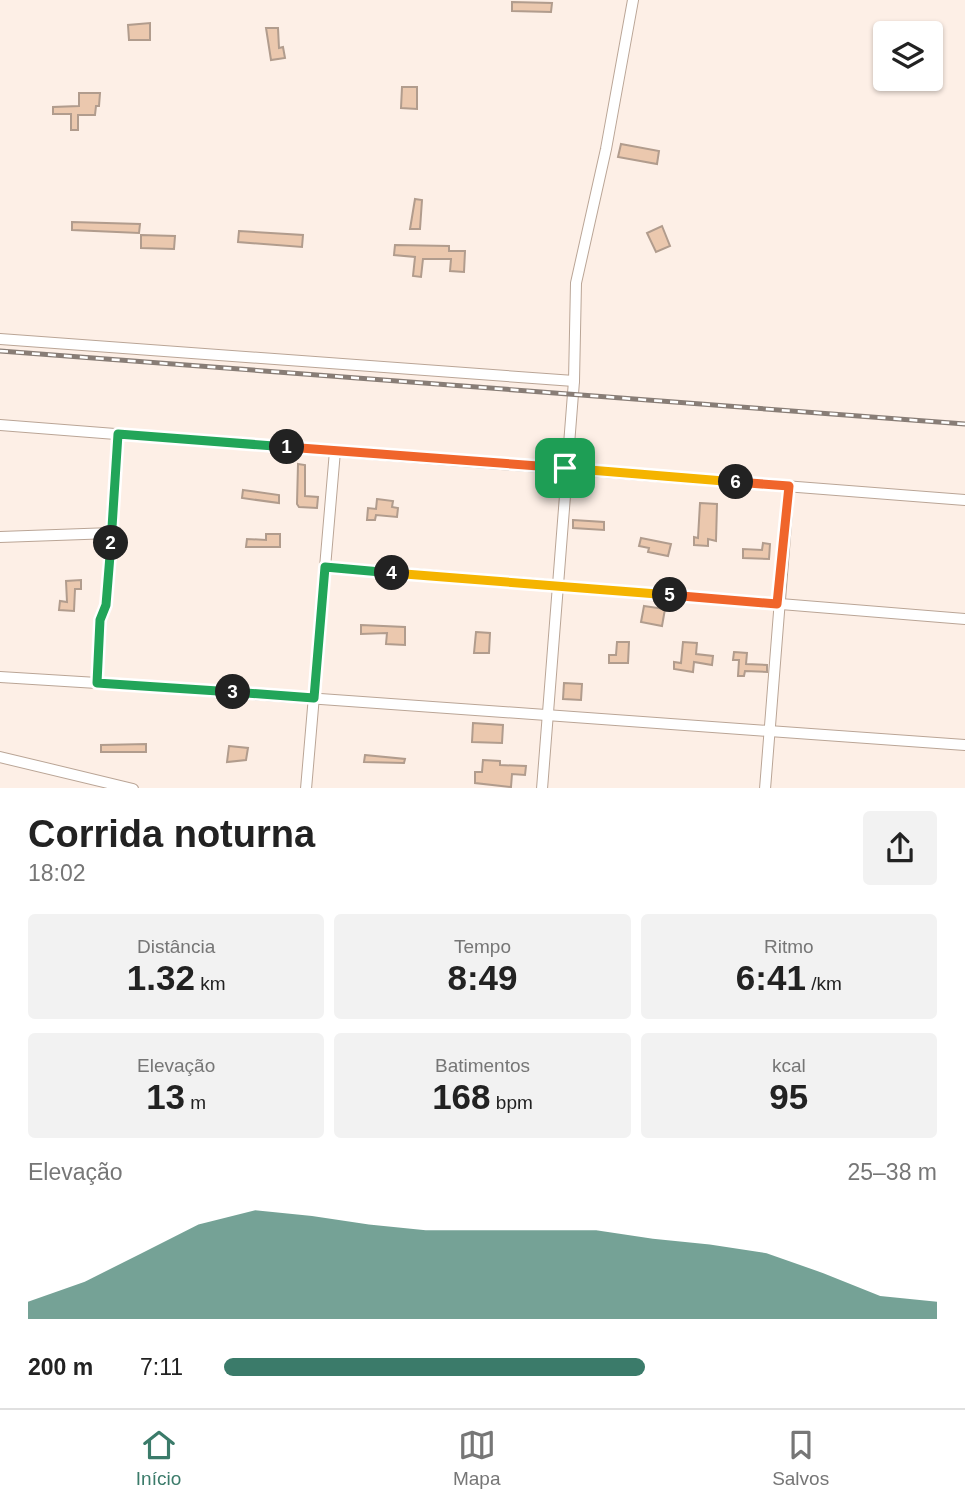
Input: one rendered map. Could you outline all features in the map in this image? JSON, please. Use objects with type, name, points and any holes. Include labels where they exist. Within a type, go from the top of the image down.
[{"type":"street","points":[[542,788],[565,468],[574,381],[576,283],[606,149],[633,0]]},
{"type":"street","points":[[0,339],[574,381]]},
{"type":"street","points":[[0,425],[965,500]]},
{"type":"street","points":[[97,683],[100,620],[106,605],[118,434]]},
{"type":"street","points":[[306,788],[335,451]]},
{"type":"street","points":[[765,788],[777,604],[789,486]]},
{"type":"street","points":[[0,537],[112,533]]},
{"type":"street","points":[[325,567],[965,619]]},
{"type":"street","points":[[0,677],[547,713],[965,745]]},
{"type":"street","points":[[0,757],[129,788]]},
{"type":"building","points":[[512,2],[552,3],[551,12],[512,11]]},
{"type":"building","points":[[150,23],[150,40],[129,40],[128,25]]},
{"type":"building","points":[[266,28],[278,28],[279,48],[283,47],[285,58],[271,60]]},
{"type":"building","points":[[402,87],[417,87],[417,109],[401,108]]},
{"type":"building","points":[[79,93],[100,93],[99,106],[96,106],[95,115],[78,115],[78,130],[71,130],[71,114],[53,114],[53,107],[79,106]]},
{"type":"building","points":[[621,144],[659,151],[657,164],[618,157]]},
{"type":"building","points":[[415,199],[422,200],[420,229],[410,229]]},
{"type":"building","points":[[72,222],[140,224],[139,233],[72,230]]},
{"type":"building","points":[[662,226],[670,246],[656,252],[647,233]]},
{"type":"building","points":[[239,231],[303,235],[302,247],[238,242]]},
{"type":"building","points":[[141,235],[175,236],[174,249],[141,248]]},
{"type":"building","points":[[395,245],[449,246],[449,251],[465,251],[464,272],[450,271],[451,259],[423,259],[421,277],[413,276],[415,257],[394,255]]},
{"type":"building","points":[[298,464],[305,465],[305,496],[318,497],[317,508],[299,507],[297,504]]},
{"type":"building","points":[[243,490],[279,495],[279,503],[242,498]]},
{"type":"building","points":[[377,499],[393,501],[392,507],[398,508],[397,517],[376,515],[375,520],[367,520],[368,508],[376,509]]},
{"type":"building","points":[[700,503],[717,504],[716,541],[708,539],[708,546],[694,545],[694,537],[698,538]]},
{"type":"building","points":[[573,520],[604,522],[604,530],[573,528]]},
{"type":"building","points":[[266,534],[280,534],[280,547],[246,547],[247,539],[266,540]]},
{"type":"building","points":[[641,538],[671,544],[668,556],[648,552],[649,548],[639,546]]},
{"type":"building","points":[[763,543],[770,544],[769,559],[743,558],[743,549],[762,550]]},
{"type":"building","points":[[81,580],[81,589],[75,589],[74,611],[59,610],[60,601],[67,602],[66,581]]},
{"type":"building","points":[[644,606],[665,609],[662,626],[641,622]]},
{"type":"building","points":[[361,625],[405,627],[405,645],[386,644],[387,633],[361,634]]},
{"type":"building","points":[[476,632],[490,633],[489,653],[474,653]]},
{"type":"building","points":[[617,642],[629,642],[628,663],[609,663],[609,655],[616,655]]},
{"type":"building","points":[[683,642],[697,643],[696,654],[713,656],[712,665],[694,662],[693,672],[674,669],[674,662],[681,663]]},
{"type":"building","points":[[734,652],[747,653],[746,664],[767,665],[767,672],[745,671],[744,676],[738,676],[739,660],[733,660]]},
{"type":"building","points":[[564,683],[582,684],[581,700],[563,699]]},
{"type":"building","points":[[473,723],[503,725],[502,743],[472,742]]},
{"type":"building","points":[[146,744],[146,752],[101,752],[101,745]]},
{"type":"building","points":[[229,746],[248,748],[246,760],[227,762]]},
{"type":"building","points":[[365,755],[405,759],[404,763],[364,762]]},
{"type":"building","points":[[483,760],[500,761],[500,765],[526,766],[525,775],[512,774],[511,787],[475,783],[475,772],[482,772]]},
{"type":"railway","points":[[0,351],[965,424]]},
{"type":"route","points":[[118,434],[565,468],[789,486],[777,604],[325,567],[314,698],[97,683],[100,620],[106,605],[118,434]]}]
